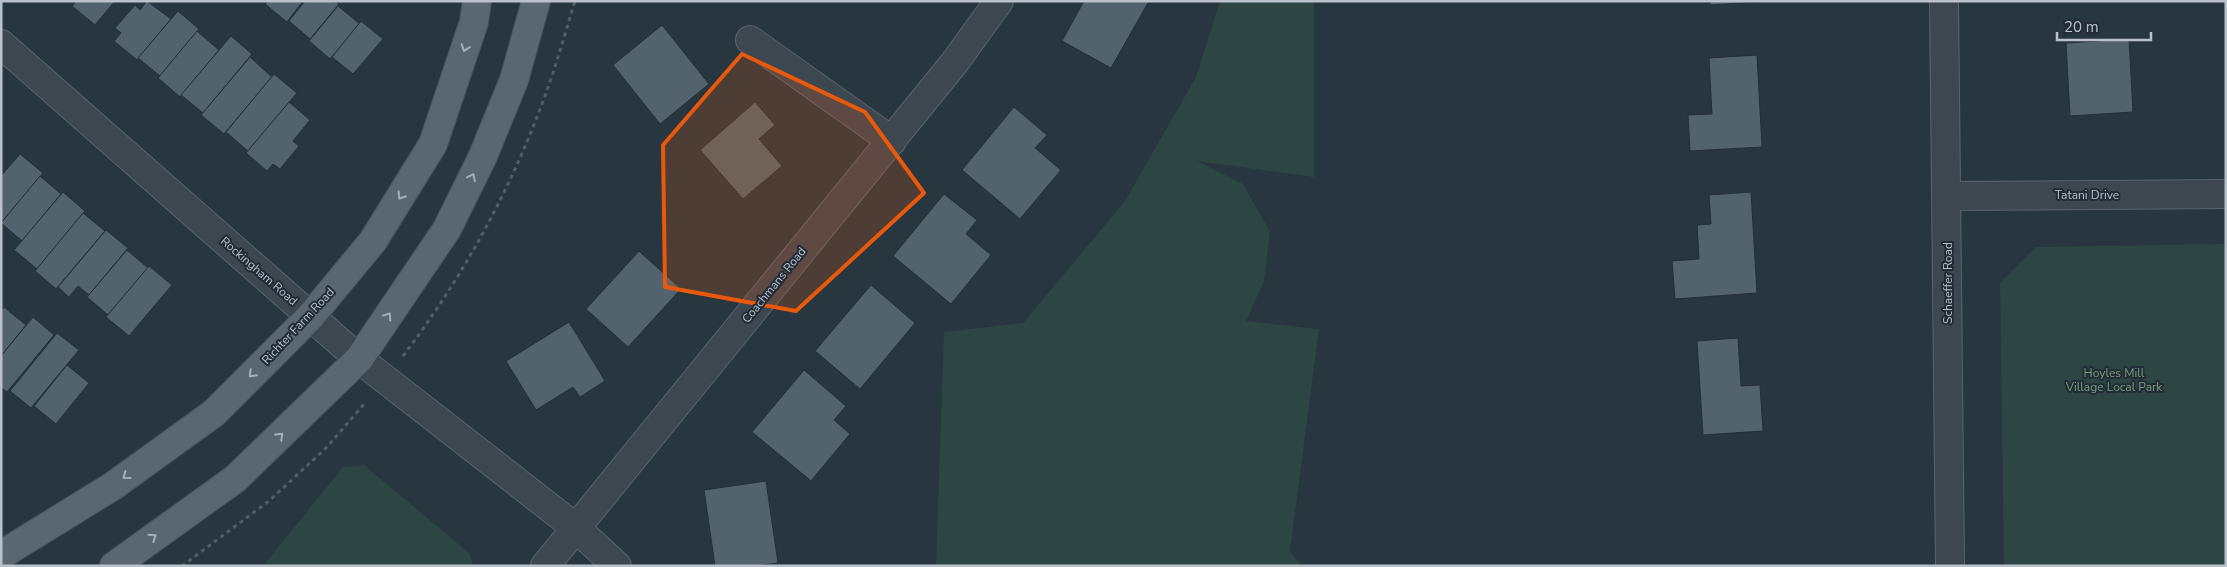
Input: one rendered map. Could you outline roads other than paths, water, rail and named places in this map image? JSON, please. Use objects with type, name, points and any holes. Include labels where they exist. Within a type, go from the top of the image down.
[{"type":"main road","name":"Richter Farm Road","points":[[1,555],[114,486],[214,413],[310,317],[373,241],[433,144],[474,22],[477,1]]},
{"type":"main road","points":[[114,566],[235,479],[359,359],[447,229],[483,156],[514,80],[536,1]]},
{"type":"street","name":"Coachmans Road","points":[[545,566],[892,141],[955,62],[999,1]]},
{"type":"street","name":"Schaeffer Road","points":[[1944,1],[1950,566]]},
{"type":"street","points":[[750,40],[892,141]]},
{"type":"street","name":"Rockingham Road","points":[[1,44],[359,359],[576,528],[617,566]]},
{"type":"street","name":"Tatani Drive","points":[[1947,196],[2226,194]]},
{"type":"park label","name":"Hoyles Mill Village Local Park","points":[[2114,380]]}]
